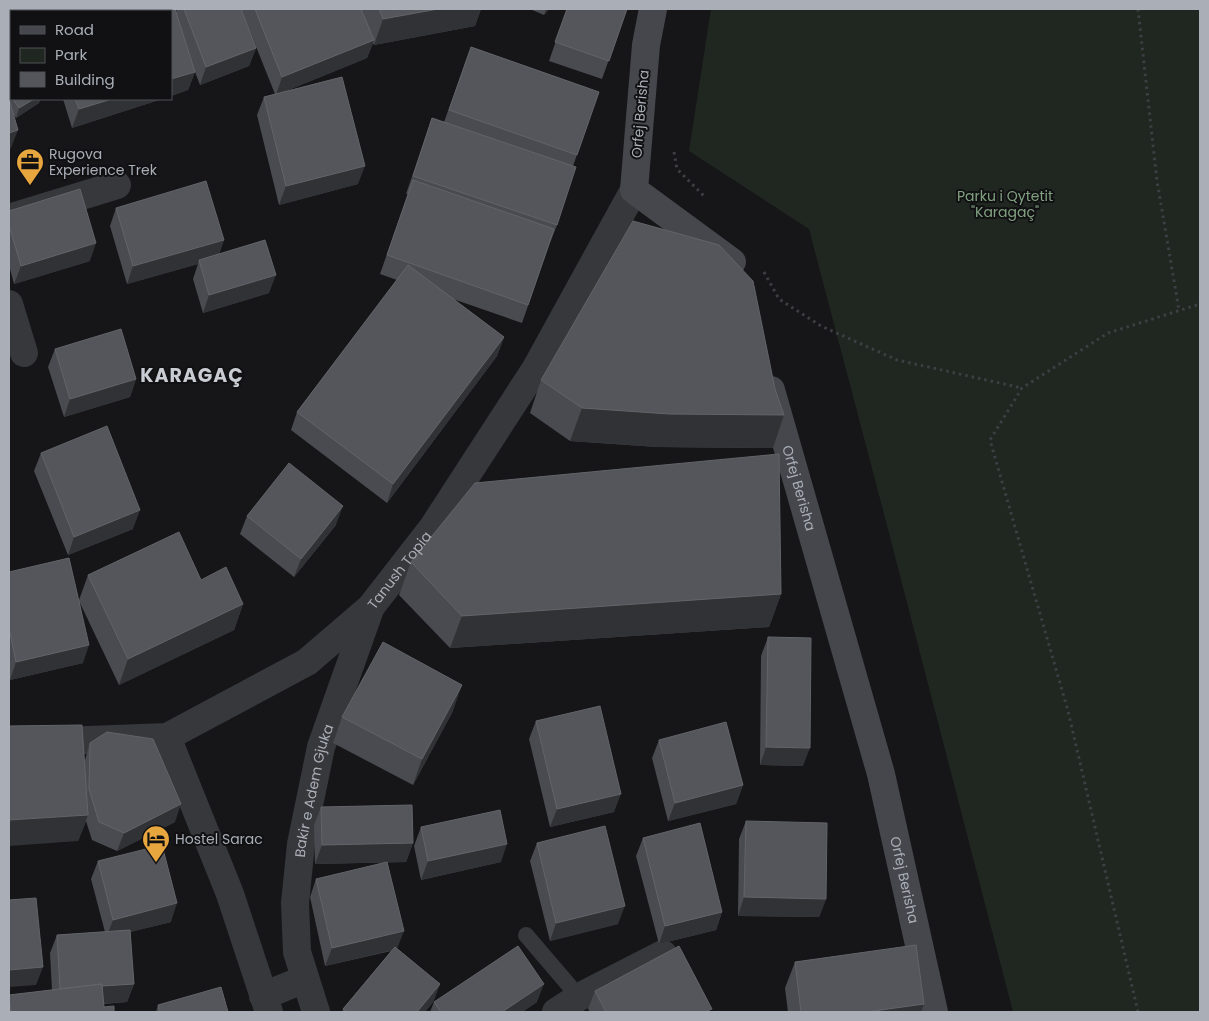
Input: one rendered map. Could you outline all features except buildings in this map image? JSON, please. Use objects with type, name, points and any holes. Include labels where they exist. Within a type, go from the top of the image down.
[{"type":"street","name":"Orfej Berisha","points":[[634,190],[646,45],[653,9]]},
{"type":"street","points":[[9,218],[118,185]]},
{"type":"street","points":[[634,190],[733,262],[743,288]]},
{"type":"street","name":"Tanush Topia","points":[[9,743],[167,737],[307,662],[370,608],[433,527],[536,368],[634,190]]},
{"type":"street","points":[[9,304],[24,353]]},
{"type":"street","name":"Orfej Berisha","points":[[766,368],[774,404],[881,774],[934,1012]]},
{"type":"street","name":"Bakir e Adem Gjuka","points":[[316,1012],[297,952],[295,903],[301,844],[321,747],[370,608]]},
{"type":"street","points":[[167,737],[230,894],[266,1004],[305,979]]},
{"type":"street","points":[[556,1012],[579,997],[663,954]]},
{"type":"lane","points":[[526,935],[579,997]]},
{"type":"path","points":[[1138,9],[1157,182],[1178,311]]},
{"type":"path","points":[[673,151],[677,170],[712,204]]},
{"type":"path","points":[[760,264],[779,299],[821,326],[897,360],[1022,388]]},
{"type":"path","points":[[1138,1012],[1068,711],[990,440],[1022,388],[1108,333],[1200,304]]},
{"type":"green space","name":"Parku i Qytetit \"Karagaç\"","points":[[711,9],[1200,9],[1200,1012],[1013,1012],[809,229],[689,151]]},
{"type":"place","name":"Rugova Experience Trek","points":[[30,186]]},
{"type":"place","name":"Hostel Sarac","points":[[156,863]]},
{"type":"district","name":"KARAGAÇ","points":[[192,375]]}]
